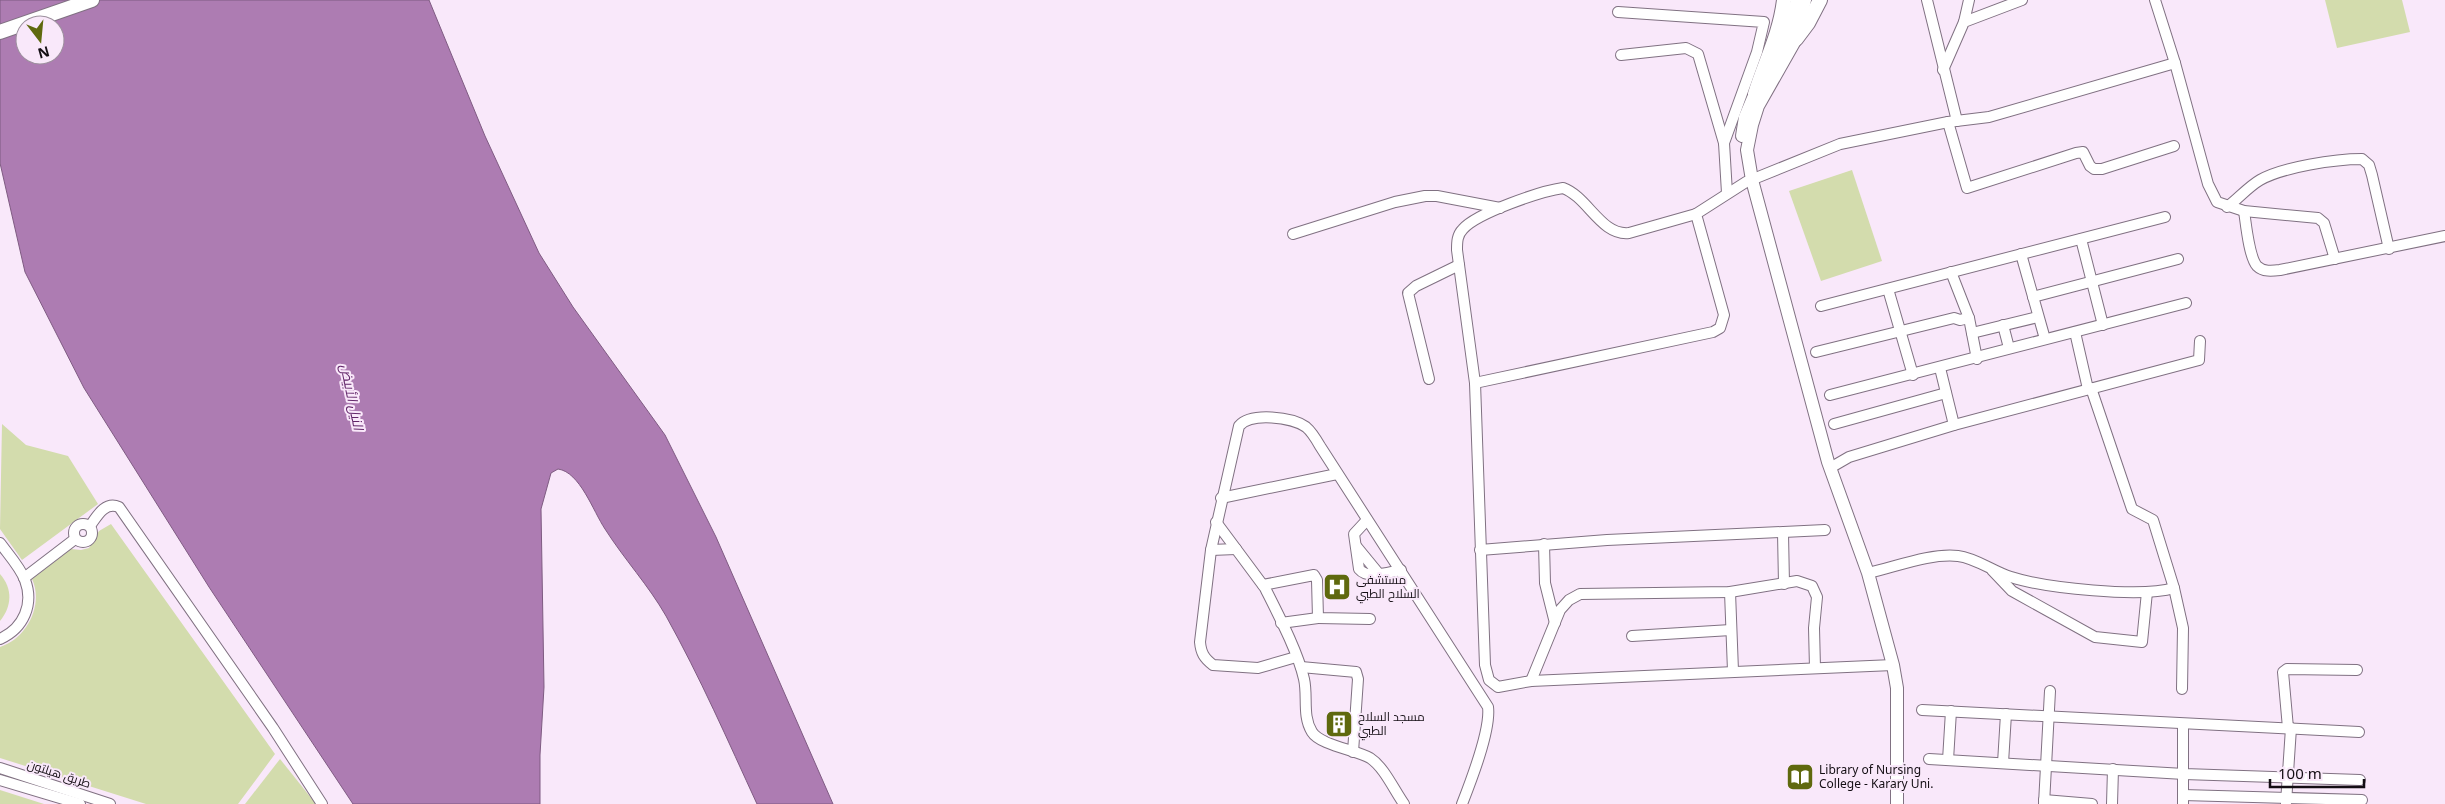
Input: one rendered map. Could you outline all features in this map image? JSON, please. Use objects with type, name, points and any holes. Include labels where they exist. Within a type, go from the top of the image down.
[{"type":"highway","points":[[0,23],[67,0]]},
{"type":"highway","points":[[0,32],[92,0]]},
{"type":"highway","points":[[1755,94],[1782,21],[1784,0]]},
{"type":"highway","points":[[1796,40],[1808,23],[1820,0]]},
{"type":"main road","points":[[1797,0],[1788,32],[1773,65],[1755,94],[1745,117],[1741,140],[1741,156],[1830,468],[1868,574],[1889,666],[1890,804]]},
{"type":"main road","points":[[1805,0],[1796,40],[1765,94],[1752,125],[1747,150],[1749,181],[1826,483],[1868,597],[1897,688],[1897,804]]},
{"type":"street","points":[[1927,0],[1944,70],[1967,188],[2076,153],[2083,152],[2090,166],[2094,169],[2102,169],[2174,146]]},
{"type":"street","points":[[1944,70],[1964,22],[1969,0]]},
{"type":"street","points":[[1964,22],[2022,0]]},
{"type":"street","points":[[2155,0],[2175,63],[2208,184],[2217,202],[2227,207],[2244,211],[2318,218],[2324,223],[2335,259]]},
{"type":"street","points":[[1618,12],[1764,22],[1757,52],[1724,143]]},
{"type":"street","points":[[1621,55],[1686,48],[1698,54],[1724,143],[1727,194]]},
{"type":"street","points":[[1889,666],[1733,671],[1531,681],[1498,686],[1493,684],[1487,674],[1480,550],[1475,383],[1457,244],[1461,230],[1475,220],[1501,209],[1563,188],[1578,195],[1608,227],[1618,233],[1629,233],[1696,214],[1749,181],[1840,144],[1988,117],[2175,63]]},
{"type":"street","points":[[2227,207],[2259,181],[2287,170],[2362,159],[2369,166],[2372,175],[2389,249]]},
{"type":"street","points":[[1293,234],[1395,202],[1425,196],[1437,196],[1501,209]]},
{"type":"street","points":[[2244,211],[2254,259],[2258,267],[2267,271],[2389,249],[2445,236]]},
{"type":"street","points":[[1475,383],[1720,328],[1724,315],[1696,214]]},
{"type":"street","points":[[1821,306],[2165,217]]},
{"type":"street","points":[[2081,239],[2103,325]]},
{"type":"street","points":[[2021,254],[2045,339]]},
{"type":"street","points":[[2033,297],[2178,259]]},
{"type":"street","points":[[1429,379],[1408,293],[1416,286],[1459,265]]},
{"type":"street","points":[[1951,272],[1969,318],[1977,359]]},
{"type":"street","points":[[1888,289],[1913,375]]},
{"type":"street","points":[[1830,396],[2186,303]]},
{"type":"street","points":[[1972,333],[2038,317]]},
{"type":"street","points":[[1816,352],[1954,318],[1960,320],[1969,318]]},
{"type":"street","points":[[2003,326],[2009,348]]},
{"type":"street","points":[[2075,332],[2090,389],[2132,509],[2153,520],[2174,588],[2183,628],[2182,689]]},
{"type":"street","points":[[1830,468],[1849,457],[1954,425],[2199,360],[2200,341]]},
{"type":"street","points":[[1940,368],[1954,425]]},
{"type":"street","points":[[1834,424],[1946,393]]},
{"type":"street","points":[[1296,657],[1258,668],[1212,665],[1203,656],[1200,642],[1211,550],[1221,498],[1239,426],[1252,417],[1271,418],[1305,426],[1401,570],[1488,707],[1489,715],[1462,804]]},
{"type":"street","points":[[1221,498],[1337,474]]},
{"type":"street","points":[[24,578],[75,538],[73,532],[77,526],[83,523],[90,526],[102,509],[112,505],[119,507],[268,720],[322,804]]},
{"type":"street","points":[[1367,520],[1355,532],[1359,569],[1361,572],[1379,574],[1401,570]]},
{"type":"street","points":[[1216,522],[1263,585],[1281,623],[1305,680],[1307,719],[1311,731],[1321,739],[1372,759],[1404,804]]},
{"type":"street","points":[[1480,550],[1544,544],[1783,534],[1825,530]]},
{"type":"street","points":[[1783,534],[1784,584]]},
{"type":"street","points":[[0,543],[24,578],[28,596],[27,611],[16,629],[0,639]]},
{"type":"street","points":[[1544,544],[1545,583],[1555,623]]},
{"type":"street","points":[[1211,550],[1236,549]]},
{"type":"street","points":[[1868,574],[1947,555],[1961,556],[2023,580],[2095,590],[2147,592],[2174,588]]},
{"type":"street","points":[[1989,568],[2012,592],[2094,637],[2104,639],[2142,642],[2147,592]]},
{"type":"street","points":[[1263,585],[1314,575],[1317,580],[1318,618]]},
{"type":"street","points":[[1531,681],[1560,610],[1569,600],[1580,594],[1730,592],[1802,582],[1815,590],[1815,668]]},
{"type":"street","points":[[1730,592],[1733,671]]},
{"type":"street","points":[[1281,623],[1318,618],[1370,619]]},
{"type":"street","points":[[1632,636],[1731,630]]},
{"type":"street","points":[[1301,667],[1356,672],[1358,678],[1353,752]]},
{"type":"street","points":[[2287,801],[2289,728],[2283,672],[2287,669],[2357,670]]},
{"type":"street","points":[[2050,691],[2044,802],[2092,804]]},
{"type":"street","points":[[1922,710],[2359,732]]},
{"type":"street","points":[[1948,760],[1951,711]]},
{"type":"street","points":[[2003,763],[2006,714]]},
{"type":"street","points":[[2182,724],[2183,799],[2362,800]]},
{"type":"street","points":[[1929,759],[2184,774],[2289,776],[2360,780]]},
{"type":"street","name":"طريق هيلتون","points":[[0,768],[110,804]]},
{"type":"street","points":[[2112,804],[2113,769]]},
{"type":"street","name":"طريق هيلتون","points":[[0,780],[80,804]]},
{"type":"green space","points":[[2325,0],[2402,0],[2410,32],[2337,48]]},
{"type":"green space","points":[[1852,170],[1882,261],[1821,281],[1789,191]]},
{"type":"green space","points":[[2,424],[26,445],[68,456],[98,504],[22,560],[0,529]]},
{"type":"green space","points":[[111,524],[275,754],[238,804],[146,804],[0,758],[0,647],[18,637],[31,619],[36,599],[32,579],[71,549],[81,550],[89,548],[99,531]]},
{"type":"green space","points":[[0,574],[9,592],[9,603],[0,621]]},
{"type":"green space","points":[[280,759],[316,804],[245,804]]},
{"type":"green space","points":[[0,790],[44,804],[0,804]]},
{"type":"water","name":"النيل الأبيض","points":[[0,0],[429,0],[485,136],[539,253],[573,307],[665,435],[716,537],[833,804],[757,804],[702,686],[666,616],[605,529],[585,493],[573,477],[558,469],[551,473],[541,509],[544,687],[540,755],[540,804],[353,804],[209,587],[84,388],[25,272],[0,163]]},
{"type":"place","name":"مستشفى السلاح الطبي","points":[[1337,587]]},
{"type":"place","name":"مسجد السلاح الطبي","points":[[1339,724]]},
{"type":"place","name":"Library of Nursing College - Karary Uni.","points":[[1800,777]]}]
